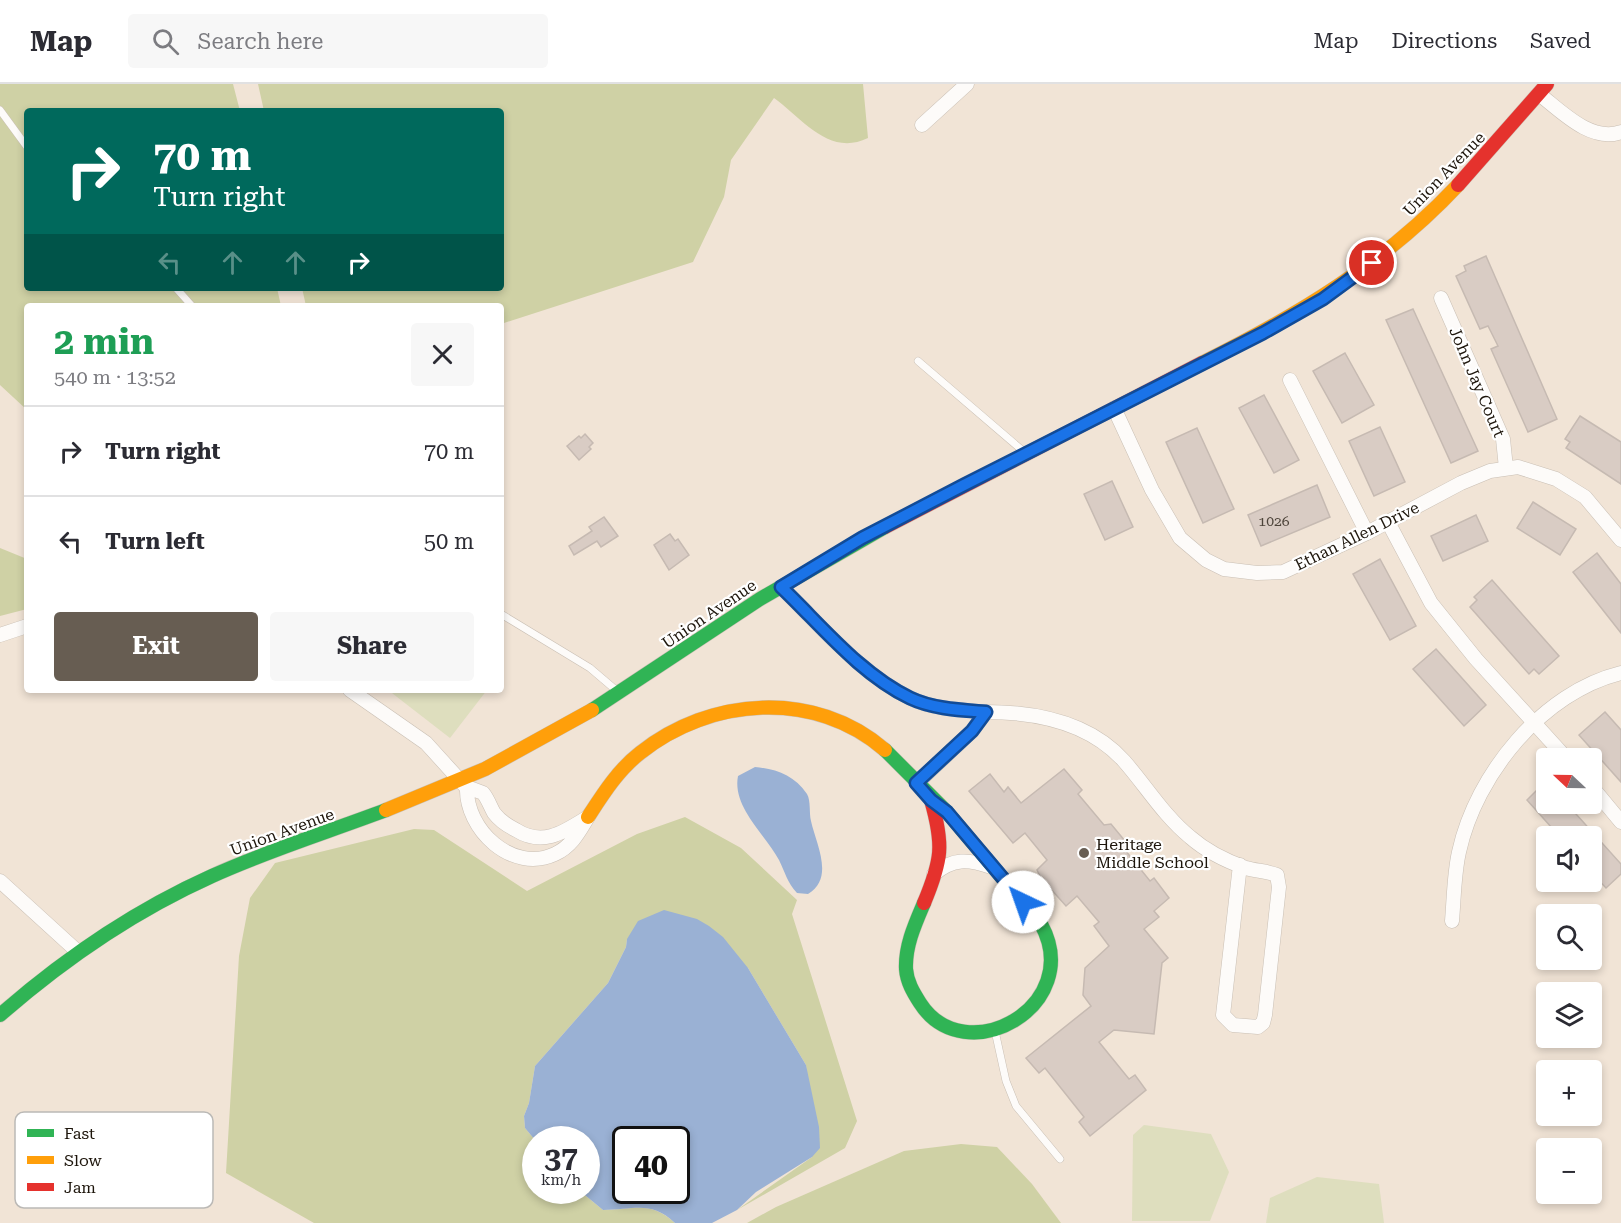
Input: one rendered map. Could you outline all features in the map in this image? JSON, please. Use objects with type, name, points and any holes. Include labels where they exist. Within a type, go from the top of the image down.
[{"type":"street","points":[[922,125],[967,84]]},
{"type":"street","points":[[1543,89],[1594,132],[1607,135],[1621,132]]},
{"type":"street","name":"Union Avenue","points":[[0,1015],[78,952],[138,912],[246,862],[465,784],[619,693],[781,587],[862,538],[1263,333],[1323,299],[1389,251],[1439,207],[1483,160],[1543,89]]},
{"type":"street","name":"John Jay Court","points":[[1441,298],[1503,439],[1506,468]]},
{"type":"street","points":[[1290,380],[1367,533]]},
{"type":"street","name":"Ethan Allen Drive","points":[[1114,408],[1152,490],[1180,538],[1198,554],[1224,569],[1257,573],[1283,572],[1367,533],[1461,483],[1490,471],[1518,467],[1556,479],[1585,497],[1621,540]]},
{"type":"street","points":[[1388,522],[1431,603],[1476,659],[1558,748]]},
{"type":"street","points":[[781,587],[882,681],[911,699],[945,708],[986,712],[1024,712],[1058,721],[1093,735],[1123,759],[1191,838],[1209,851],[1240,865],[1277,875],[1279,880],[1265,1015],[1263,1023],[1258,1027],[1233,1025],[1223,1015],[1240,865]]},
{"type":"street","points":[[0,635],[24,627]]},
{"type":"street","points":[[1452,921],[1458,853],[1468,820],[1489,781],[1535,721],[1572,691],[1603,677],[1621,673]]},
{"type":"street","points":[[354,693],[426,743],[465,784],[483,793],[495,813],[506,825],[539,839],[562,833],[588,817]]},
{"type":"street","points":[[465,784],[466,802],[475,821],[499,849],[514,856],[535,859],[554,854],[573,842],[621,771],[655,740],[687,722],[742,707],[762,705],[796,709],[852,728],[870,738],[931,800],[947,812],[1044,929],[1051,957],[1044,993],[1032,1010],[1014,1025],[995,1031],[967,1032],[944,1025],[925,1011],[910,988],[906,967],[909,944],[934,875],[941,845],[939,823],[931,800]]},
{"type":"street","points":[[916,783],[972,731],[986,712]]},
{"type":"street","points":[[1602,799],[1621,822]]},
{"type":"street","points":[[934,875],[945,865],[959,860],[974,861],[993,868]]},
{"type":"street","points":[[0,881],[78,952]]},
{"type":"lane","points":[[0,110],[24,143]]},
{"type":"lane","points":[[179,291],[189,303]]},
{"type":"lane","points":[[918,361],[1025,453]]},
{"type":"lane","points":[[504,616],[590,668],[619,693]]},
{"type":"lane","points":[[995,1031],[1006,1081],[1016,1106],[1060,1159]]},
{"type":"green space","points":[[0,84],[233,84],[239,108],[24,108],[24,291],[278,291],[280,303],[24,303],[24,407],[0,385]]},
{"type":"green space","points":[[258,84],[863,84],[868,138],[854,143],[841,143],[829,139],[806,125],[774,98],[731,160],[724,197],[693,262],[504,323],[504,303],[305,303],[303,291],[504,291],[504,108],[263,108]]},
{"type":"green space","points":[[0,548],[24,558],[24,610],[0,616]]},
{"type":"green space","points":[[392,693],[485,693],[450,738]]},
{"type":"green space","points":[[685,817],[741,848],[797,900],[792,914],[857,1121],[845,1148],[737,1210],[812,1157],[806,1065],[748,968],[627,939],[626,947],[608,983],[535,1066],[529,1103],[524,1116],[525,1126],[522,1126],[522,1204],[596,1204],[603,1210],[642,1208],[657,1211],[675,1223],[314,1223],[226,1173],[239,956],[250,898],[275,863],[414,829],[434,830],[527,891],[637,834]]},
{"type":"green space","points":[[1144,1125],[1211,1134],[1229,1172],[1210,1221],[1132,1221],[1133,1135]]},
{"type":"green space","points":[[961,1144],[997,1147],[1032,1184],[1061,1223],[747,1223],[776,1207],[904,1151]]},
{"type":"green space","points":[[1317,1177],[1379,1184],[1384,1223],[1266,1223],[1270,1198]]},
{"type":"water","points":[[755,767],[777,771],[796,782],[807,794],[811,821],[822,860],[821,879],[808,894],[797,893],[788,881],[779,860],[751,820],[740,799],[737,787],[738,776]]},
{"type":"water","points":[[664,910],[697,919],[709,926],[723,937],[748,968],[806,1065],[819,1127],[820,1148],[812,1157],[756,1192],[737,1210],[712,1223],[675,1223],[658,1211],[642,1208],[603,1210],[596,1204],[600,1204],[600,1126],[525,1126],[524,1116],[529,1103],[535,1066],[608,983],[626,947],[627,939],[638,921]]},
{"type":"building","points":[[1486,256],[1557,419],[1528,432],[1491,349],[1498,346],[1488,326],[1480,329],[1456,276],[1466,271],[1464,266]]},
{"type":"building","points":[[1413,309],[1478,451],[1451,463],[1386,320]]},
{"type":"building","points":[[1345,353],[1374,405],[1342,423],[1313,371]]},
{"type":"building","points":[[1264,395],[1299,460],[1274,473],[1239,408]]},
{"type":"building","points":[[1580,416],[1621,442],[1621,484],[1566,448],[1570,442],[1565,439]]},
{"type":"building","points":[[1380,427],[1405,482],[1374,496],[1349,441]]},
{"type":"building","points":[[1197,428],[1234,509],[1203,523],[1166,442]]},
{"type":"building","points":[[585,434],[593,443],[589,447],[591,449],[579,460],[567,446]]},
{"type":"building","points":[[1112,481],[1133,527],[1105,540],[1084,494]]},
{"type":"building","points":[[1317,485],[1330,517],[1261,546],[1248,515]]},
{"type":"building","points":[[1533,502],[1576,529],[1560,555],[1517,528]]},
{"type":"building","points":[[1476,515],[1488,541],[1443,561],[1431,536]]},
{"type":"building","points":[[604,517],[618,536],[601,547],[597,541],[574,555],[569,546],[592,531],[589,527]]},
{"type":"building","points":[[670,534],[675,541],[678,539],[689,555],[669,570],[654,545]]},
{"type":"building","points":[[1597,553],[1621,584],[1621,633],[1573,572]]},
{"type":"building","points":[[1380,559],[1416,626],[1390,640],[1353,574]]},
{"type":"building","points":[[1492,580],[1559,656],[1539,674],[1534,669],[1529,674],[1470,607],[1477,600],[1474,597]]},
{"type":"building","points":[[1436,649],[1486,705],[1464,726],[1413,669]]},
{"type":"building","points":[[1605,712],[1621,730],[1621,782],[1602,761],[1602,748],[1591,748],[1579,735]]},
{"type":"building","points":[[1064,769],[1082,790],[1078,794],[1104,825],[1111,824],[1125,841],[1121,845],[1150,881],[1154,878],[1169,898],[1154,911],[1159,917],[1144,929],[1168,958],[1162,963],[1154,1034],[1114,1030],[1099,1042],[1129,1079],[1135,1075],[1146,1090],[1090,1136],[1079,1122],[1084,1117],[1045,1068],[1039,1073],[1026,1058],[1091,1006],[1083,995],[1085,968],[1109,946],[1094,926],[1099,922],[1077,896],[1066,906],[1041,878],[1037,870],[1047,860],[1025,833],[1013,843],[969,791],[990,774],[1004,792],[1008,787],[1021,803]]},
{"type":"building","points":[[1536,791],[1536,810],[1527,800]]},
{"type":"building","points":[[1539,814],[1576,814],[1587,826],[1550,826]]},
{"type":"building","points":[[1602,843],[1621,864],[1621,874],[1606,888],[1602,884]]},
{"type":"traffic: fast","points":[[592,710],[760,599],[885,527]]},
{"type":"traffic: fast","points":[[885,750],[947,812],[1041,924],[1051,954],[1047,981],[1034,1003],[1014,1020],[990,1030],[964,1032],[940,1023],[920,1003],[907,974],[906,960],[909,944],[924,903]]},
{"type":"traffic: fast","points":[[0,1015],[24,994],[101,938],[183,890],[277,849],[386,810]]},
{"type":"traffic: slow","points":[[1202,363],[1306,307],[1338,286],[1401,239],[1458,185]]},
{"type":"traffic: slow","points":[[588,817],[605,791],[640,753],[668,734],[698,720],[730,711],[762,708],[795,709],[827,717],[857,730],[885,750]]},
{"type":"traffic: slow","points":[[386,810],[485,769],[592,710]]},
{"type":"traffic: jam","points":[[1458,185],[1547,84]]},
{"type":"traffic: jam","points":[[885,527],[1202,363]]},
{"type":"traffic: jam","points":[[924,903],[935,875],[939,852],[938,829],[931,800]]},
{"type":"place","name":"Heritage Middle School","points":[[1084,853]]},
{"type":"route","points":[[1023,902],[947,812],[931,800],[916,783],[972,731],[986,712],[945,708],[911,699],[882,681],[781,587],[862,538],[1263,333],[1323,299],[1372,263]]}]
